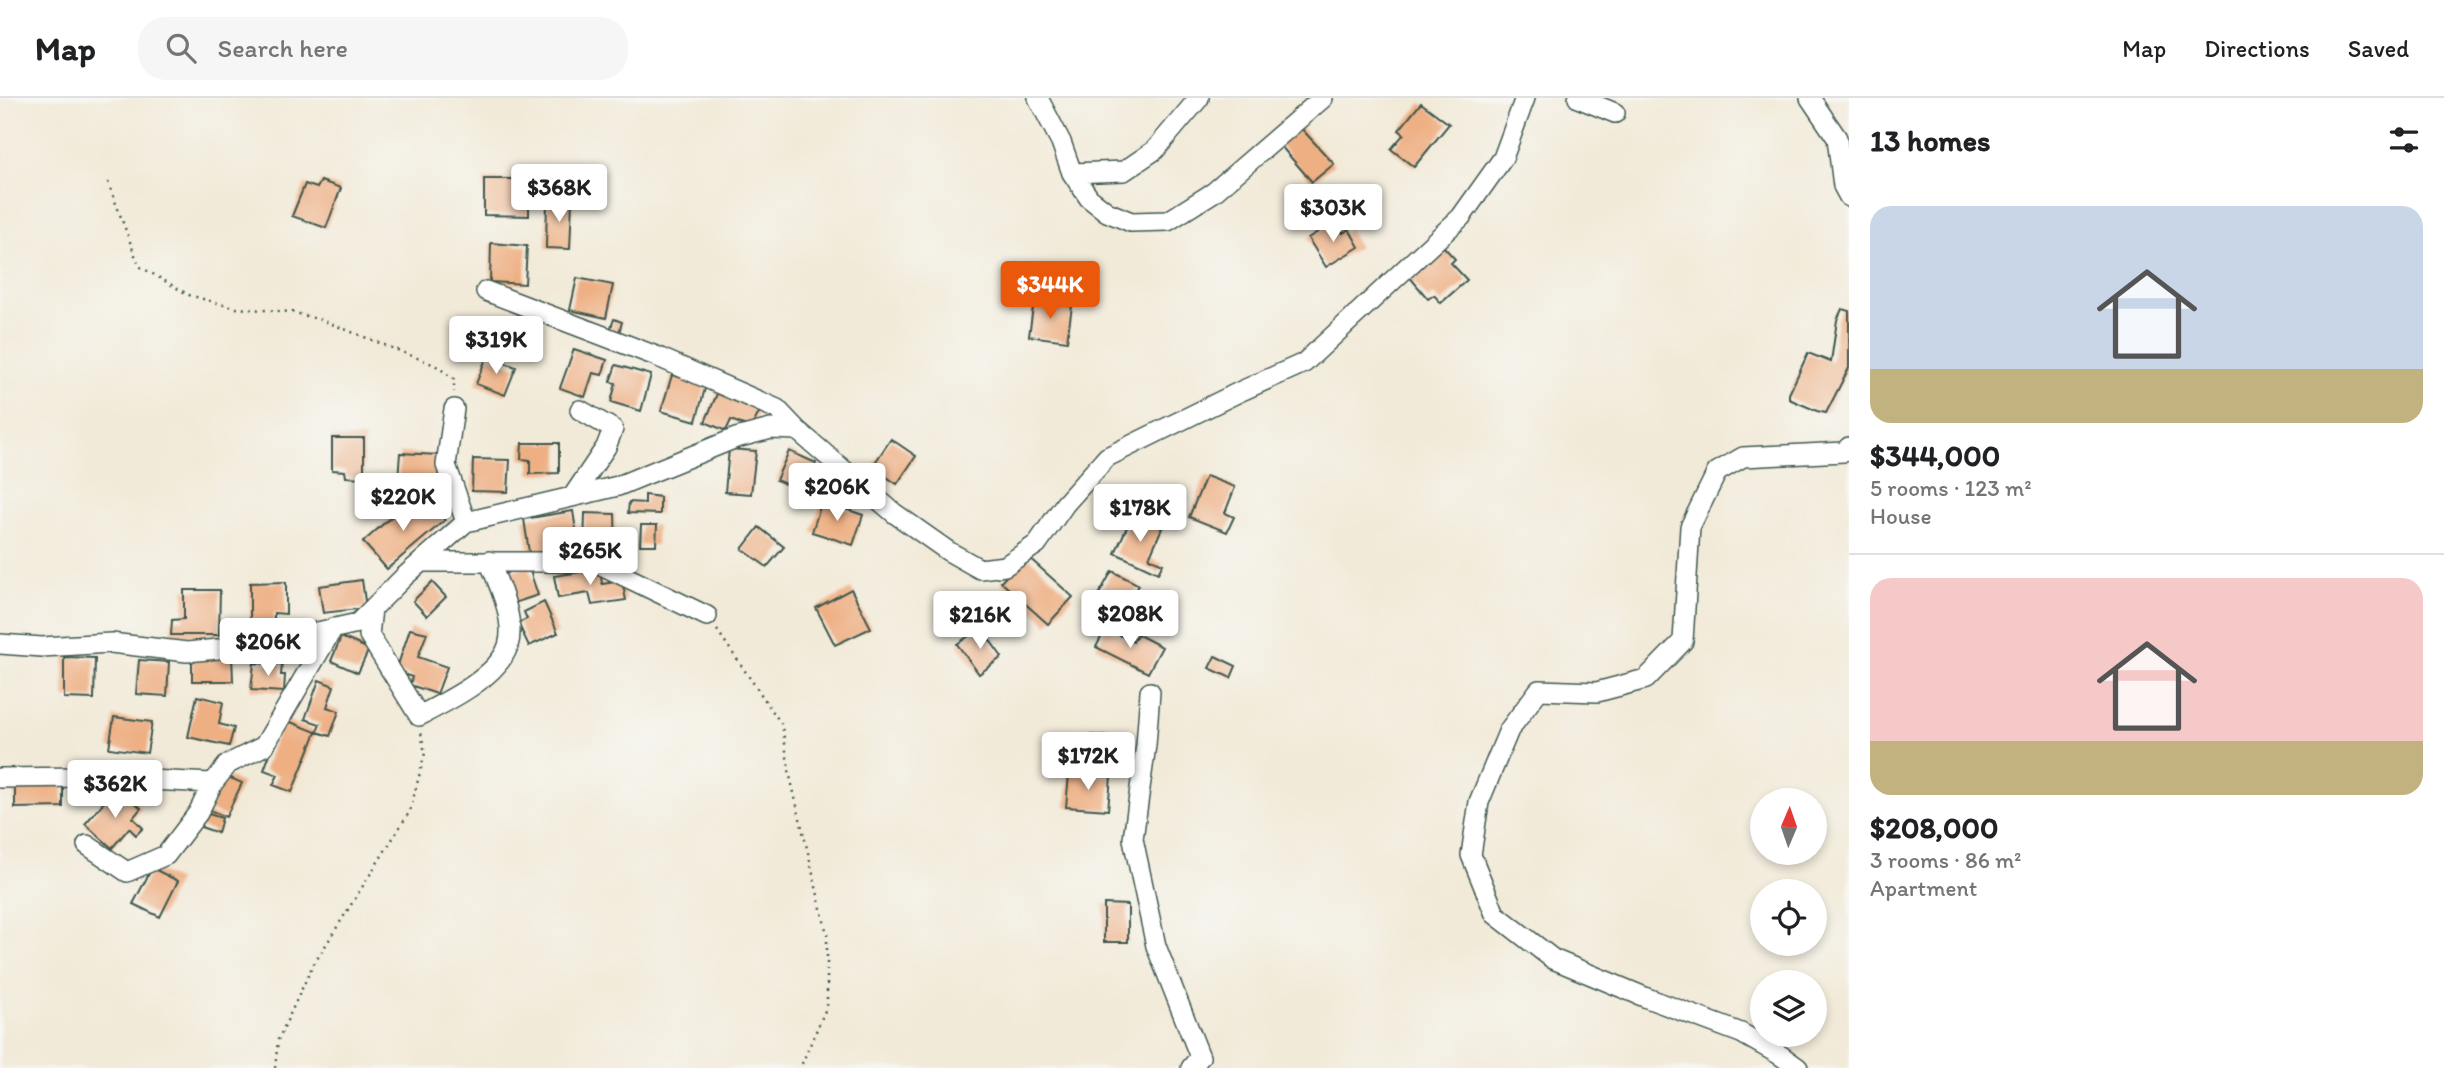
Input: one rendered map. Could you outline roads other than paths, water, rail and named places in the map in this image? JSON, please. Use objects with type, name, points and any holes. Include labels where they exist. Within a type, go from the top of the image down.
[{"type":"street","points":[[1038,98],[1061,142],[1072,173],[1089,198],[1107,212],[1130,222],[1168,221],[1214,192],[1323,98]]},
{"type":"street","points":[[1072,173],[1124,172],[1155,150],[1199,98]]},
{"type":"street","points":[[486,291],[656,356],[777,409],[797,430],[894,513],[948,551],[980,569],[1005,566],[1037,544],[1065,504],[1107,457],[1304,363],[1461,217],[1503,158],[1525,98]]},
{"type":"street","points":[[1578,98],[1615,113]]},
{"type":"street","points":[[1810,98],[1837,138],[1843,186],[1849,197]]},
{"type":"street","points":[[454,409],[446,465],[466,522]]},
{"type":"street","points":[[573,496],[606,447],[613,429],[580,411]]},
{"type":"street","points":[[0,644],[42,647],[111,643],[187,652],[259,645],[358,623],[466,522],[618,486],[736,438],[771,429],[797,430]]},
{"type":"street","points":[[1798,1068],[1741,1033],[1553,959],[1495,914],[1471,855],[1479,802],[1509,730],[1539,690],[1598,692],[1646,679],[1683,641],[1688,594],[1690,527],[1717,472],[1743,457],[1844,452],[1849,447]]},
{"type":"street","points":[[372,609],[369,635],[419,716],[461,695],[502,659],[509,644],[510,625],[489,561]]},
{"type":"street","points":[[422,562],[595,562],[707,616]]},
{"type":"street","points":[[87,845],[127,872],[166,855],[198,813],[213,783],[228,764],[264,746],[333,628]]},
{"type":"street","points":[[1150,692],[1146,745],[1133,839],[1156,946],[1200,1057],[1191,1068]]},
{"type":"street","points":[[0,778],[213,783]]}]
